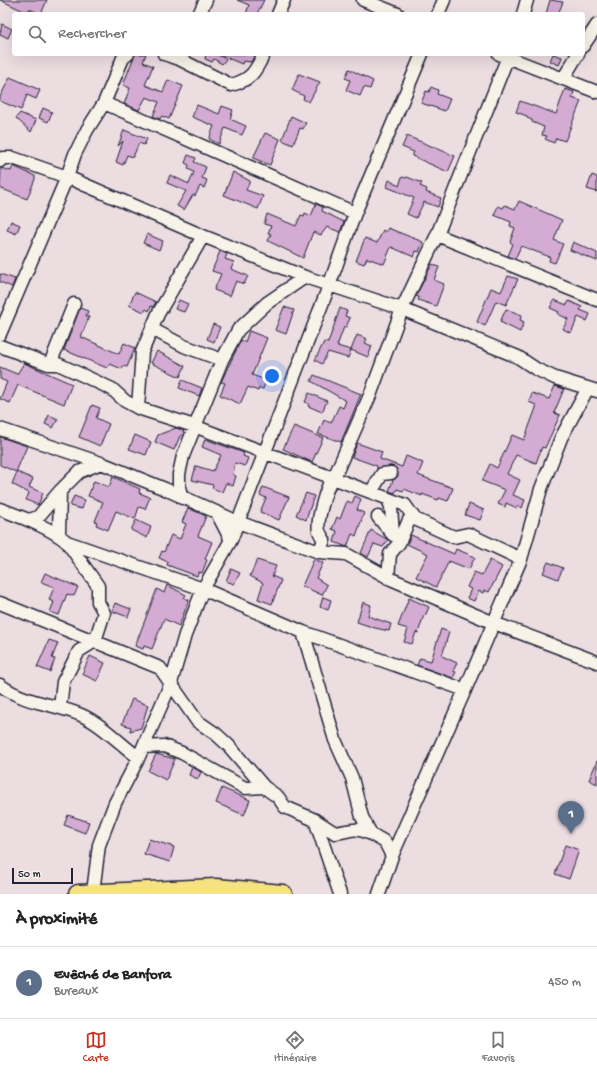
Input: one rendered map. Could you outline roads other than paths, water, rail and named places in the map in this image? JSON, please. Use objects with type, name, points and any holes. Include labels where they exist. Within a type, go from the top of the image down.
[{"type":"highway","points":[[84,893],[216,888],[283,894]]},
{"type":"street","points":[[200,12],[206,0]]},
{"type":"street","points":[[279,12],[284,0]]},
{"type":"street","points":[[362,0],[393,12]]},
{"type":"street","points":[[439,12],[444,0]]},
{"type":"street","points":[[524,12],[527,0]]},
{"type":"street","points":[[585,43],[597,25]]},
{"type":"street","points":[[0,334],[67,177],[75,154],[87,130],[104,103],[123,58],[126,56]]},
{"type":"street","points":[[180,57],[231,85],[246,81],[259,65],[263,56]]},
{"type":"street","points":[[84,893],[99,844],[115,803],[141,752],[171,684],[185,635],[202,589],[232,540],[329,286],[355,213],[421,56]]},
{"type":"street","points":[[318,552],[324,540],[318,530],[331,477],[336,473],[371,393],[402,309],[437,235],[505,56]]},
{"type":"street","points":[[507,56],[597,92]]},
{"type":"street","points":[[563,79],[577,56]]},
{"type":"street","points":[[104,103],[355,213]]},
{"type":"street","points":[[0,161],[2,158],[13,158],[67,177],[203,236],[329,286],[402,309],[518,357],[536,369],[555,378],[592,389],[561,438],[540,489],[521,559],[392,856],[379,894]]},
{"type":"street","points":[[437,235],[597,300]]},
{"type":"street","points":[[138,408],[142,352],[158,314],[203,236]]},
{"type":"street","points":[[182,498],[179,487],[179,474],[183,456],[222,360],[238,330],[267,303],[305,277]]},
{"type":"street","points":[[50,364],[74,304]]},
{"type":"street","points":[[152,329],[184,346],[222,360]]},
{"type":"street","points":[[0,346],[50,364],[58,364],[112,389],[125,401],[138,408],[194,426],[265,454],[405,505],[415,519],[454,537],[468,534],[521,559]]},
{"type":"street","points":[[0,429],[100,463],[166,489],[182,498],[238,522],[318,552],[346,554],[388,578],[494,623],[597,662]]},
{"type":"street","points":[[29,520],[38,517],[60,491],[79,472],[100,463]]},
{"type":"street","points":[[370,492],[382,474],[391,473]]},
{"type":"street","points":[[60,491],[63,538],[98,586],[98,602],[104,613],[95,641],[79,651],[63,682],[60,708]]},
{"type":"street","points":[[388,499],[391,507],[396,538]]},
{"type":"street","points":[[0,509],[29,520],[63,538],[202,589],[303,632],[465,690]]},
{"type":"street","points":[[217,513],[232,540]]},
{"type":"street","points":[[378,517],[396,538]]},
{"type":"street","points":[[388,578],[390,554],[396,538],[409,520],[415,519]]},
{"type":"street","points":[[0,603],[160,668],[197,721],[216,734],[228,745],[264,787],[278,797],[285,807],[315,820],[335,833],[355,828],[371,834],[385,842],[392,856]]},
{"type":"street","points":[[303,632],[335,740],[352,778],[362,817],[371,834]]},
{"type":"street","points":[[76,634],[79,651]]},
{"type":"street","points":[[0,685],[10,692],[30,701],[82,715],[141,752],[164,746],[182,753],[245,788],[264,787]]},
{"type":"street","points":[[315,820],[340,894]]},
{"type":"place","name":"Evêché de Banfora","points":[[571,834]]}]
